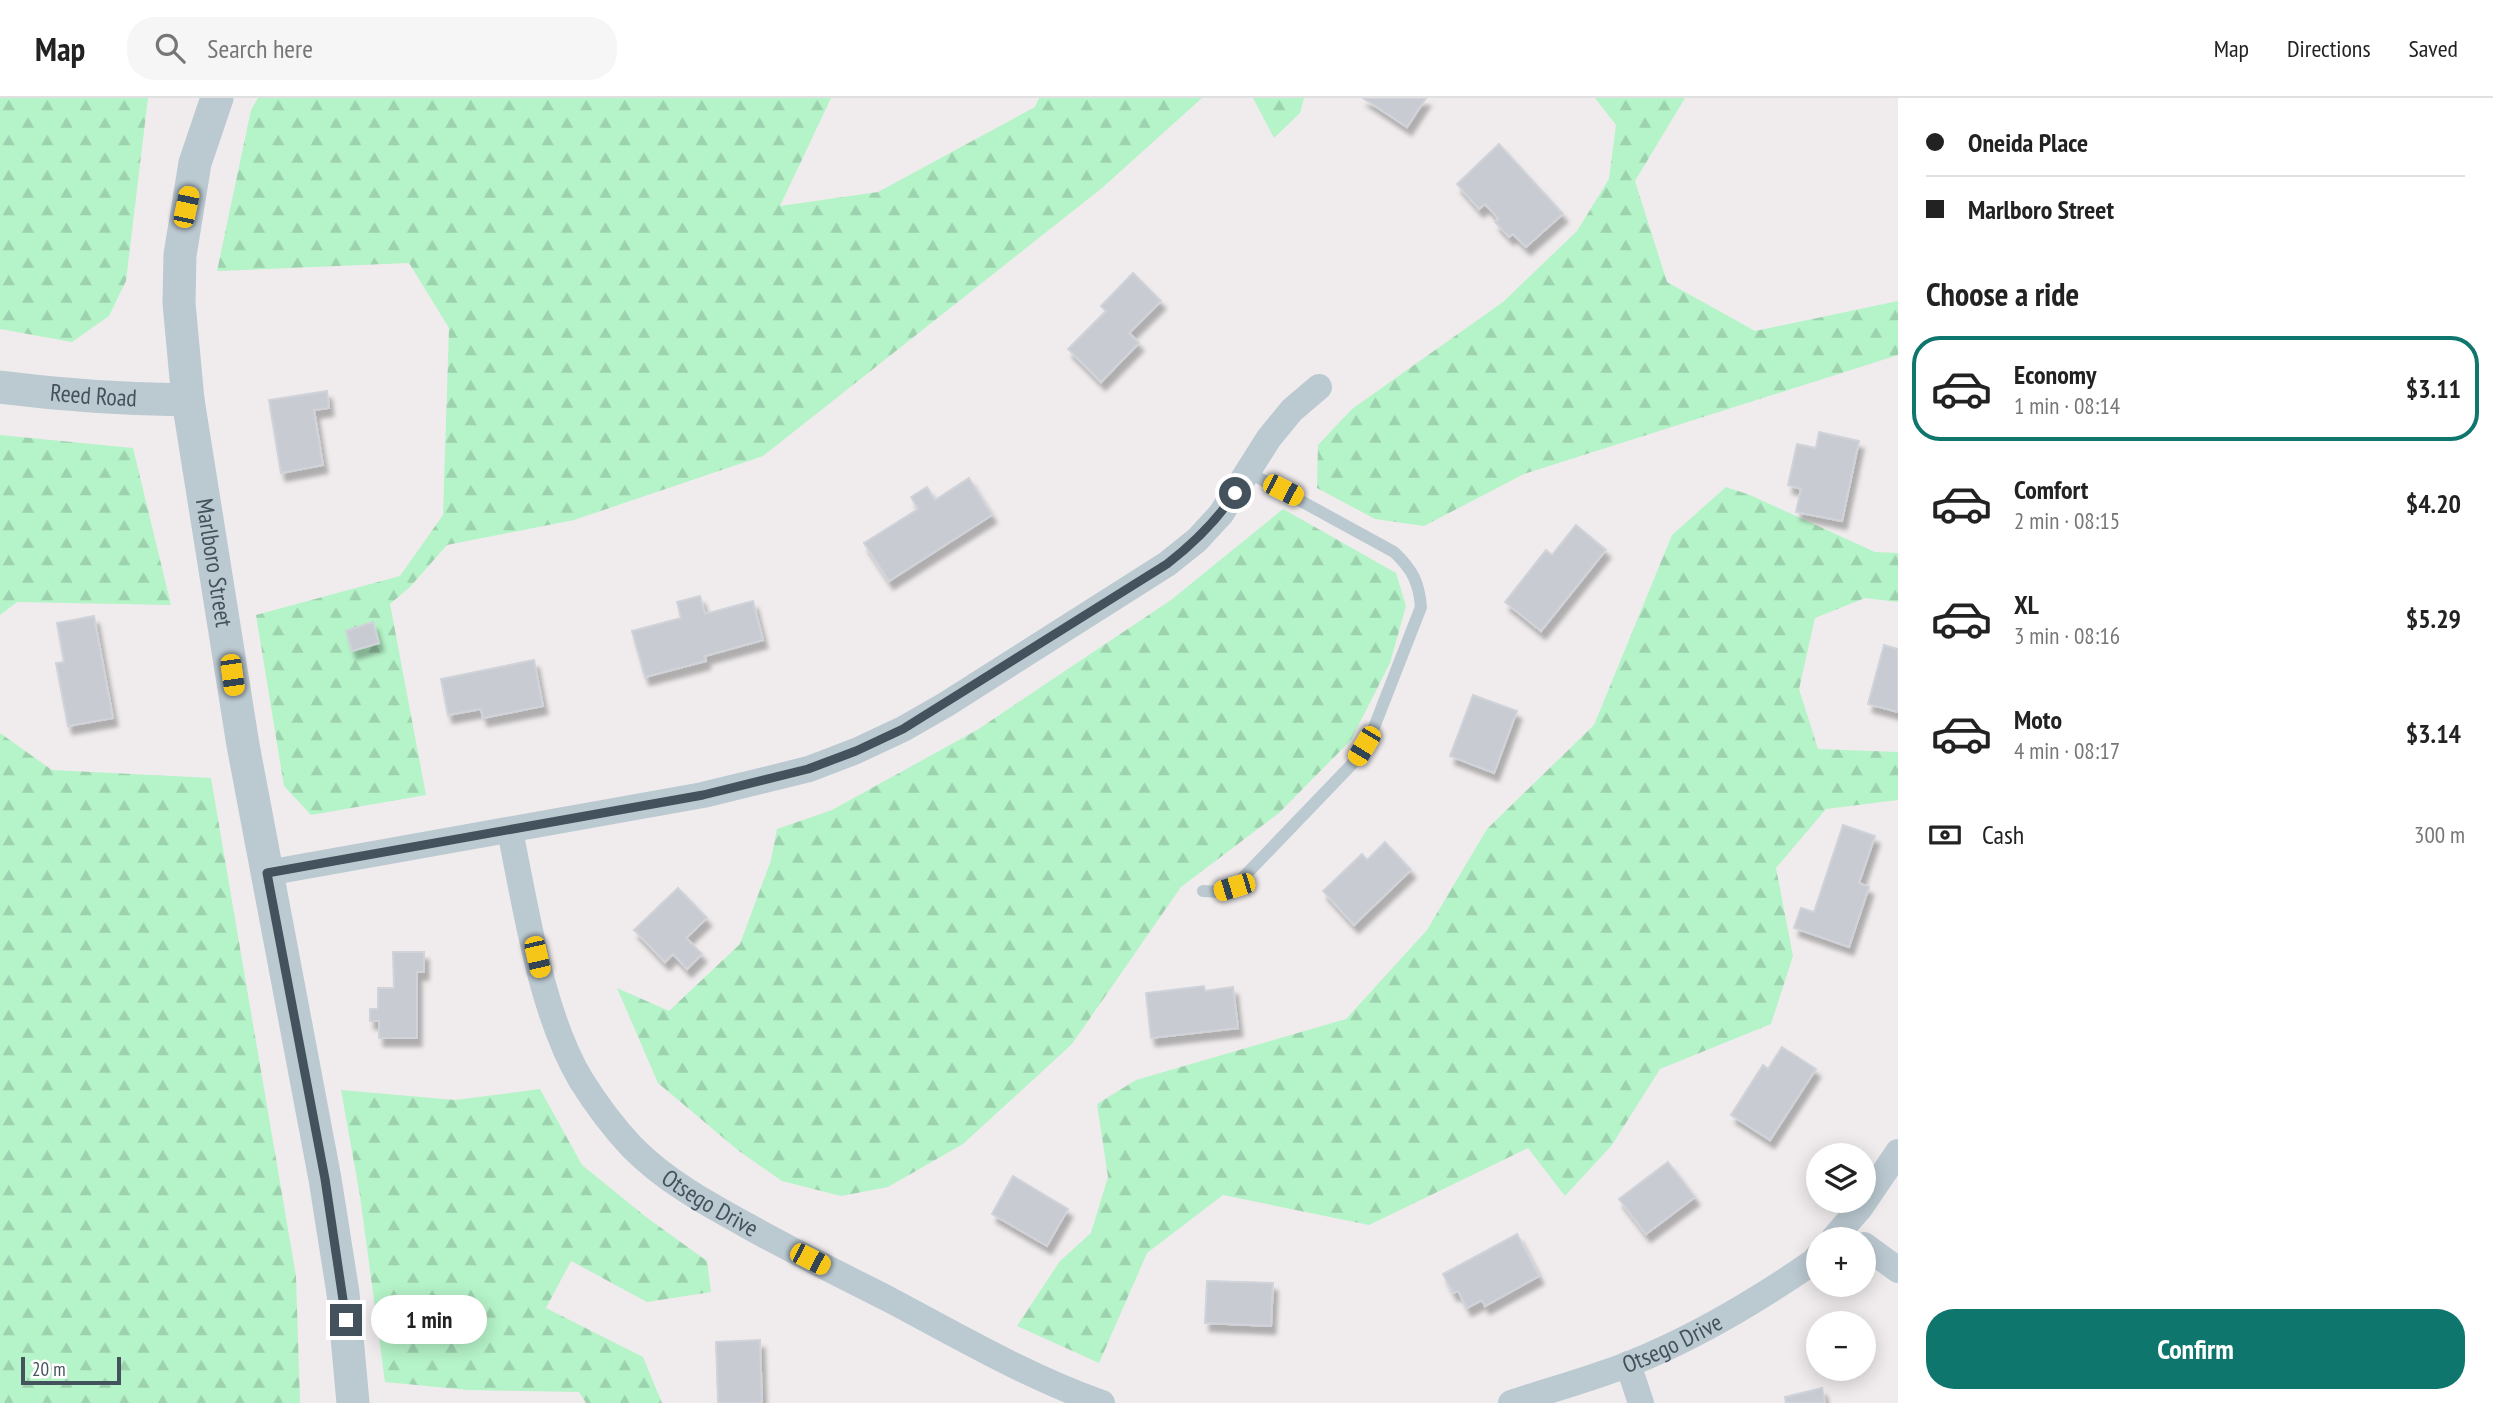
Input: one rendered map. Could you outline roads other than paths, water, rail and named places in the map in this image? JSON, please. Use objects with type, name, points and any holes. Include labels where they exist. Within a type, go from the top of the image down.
[{"type":"street","name":"Marlboro Street","points":[[217,98],[195,163],[180,255],[178,303],[188,400],[243,746],[325,1179],[343,1293],[353,1403]]},
{"type":"street","name":"Reed Road","points":[[0,387],[104,398],[188,400]]},
{"type":"street","points":[[267,873],[510,831],[757,783],[808,769],[856,751],[903,729],[1167,564],[1197,540],[1221,514],[1269,438],[1292,410],[1319,387]]},
{"type":"street","name":"Otsego Drive","points":[[510,831],[542,978],[561,1035],[579,1077],[604,1115],[633,1149],[672,1181],[765,1236],[1019,1368],[1102,1403]]},
{"type":"street","points":[[1848,1227],[1898,1152]]},
{"type":"street","points":[[1876,1254],[1898,1270]]},
{"type":"street","name":"Otsego Drive","points":[[1511,1403],[1628,1364],[1680,1342],[1757,1301],[1806,1267]]},
{"type":"street","points":[[1628,1364],[1642,1403]]},
{"type":"lane","points":[[1203,891],[1220,892],[1234,887],[1355,761],[1373,730],[1421,607],[1420,587],[1410,567],[1394,552],[1248,472]]}]
